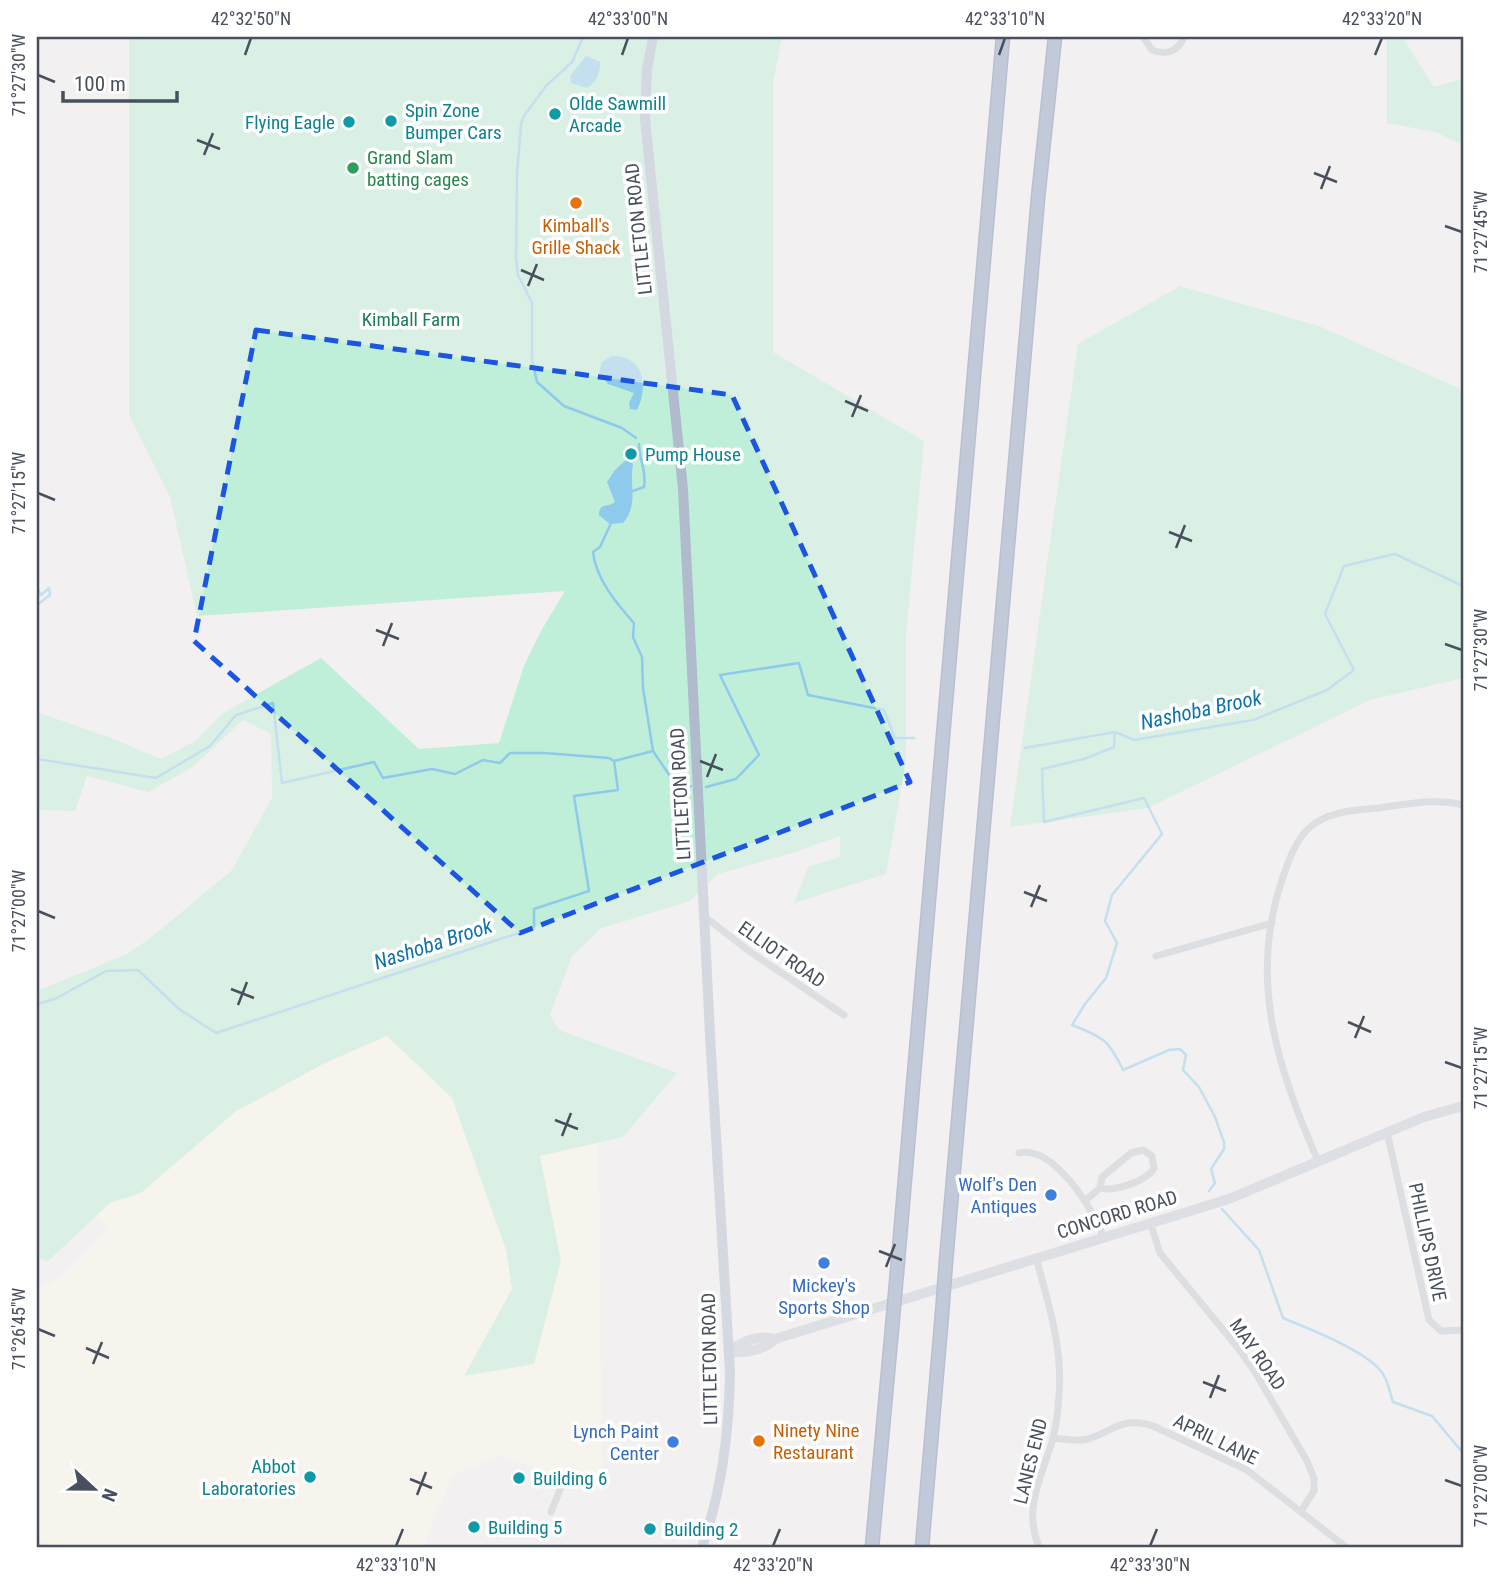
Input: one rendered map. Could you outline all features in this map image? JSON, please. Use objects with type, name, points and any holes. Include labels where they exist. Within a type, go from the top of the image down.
[{"type":"highway","points":[[872,1547],[1003,37]]},
{"type":"highway","points":[[922,1547],[1038,198],[1055,37]]},
{"type":"main road","name":"LITTLETON ROAD","points":[[653,37],[647,69],[645,119],[681,464],[729,1352],[729,1412],[724,1464],[715,1507],[702,1547]]},
{"type":"main road","name":"CONCORD ROAD","points":[[729,1352],[741,1353],[768,1346],[775,1339],[1229,1199],[1424,1117],[1463,1106]]},
{"type":"street","points":[[1143,37],[1152,50],[1165,53],[1177,48],[1184,37]]},
{"type":"street","points":[[1318,1161],[1289,1091],[1270,1018],[1266,985],[1278,893],[1294,849],[1303,834],[1315,823],[1338,814],[1424,802],[1463,805]]},
{"type":"street","name":"ELLIOT ROAD","points":[[704,916],[749,951],[844,1015]]},
{"type":"street","points":[[1156,956],[1272,923]]},
{"type":"street","name":"PHILLIPS DRIVE","points":[[1387,1132],[1429,1320],[1441,1331],[1463,1330]]},
{"type":"street","points":[[1085,1201],[1100,1188],[1102,1177],[1131,1153],[1143,1150],[1152,1156],[1154,1167],[1147,1177],[1111,1189],[1100,1188]]},
{"type":"street","points":[[1019,1153],[1033,1152],[1057,1168],[1085,1201],[1098,1221],[1103,1237]]},
{"type":"street","name":"MAY ROAD","points":[[1150,1222],[1160,1253],[1255,1372],[1307,1461],[1314,1478],[1314,1491],[1301,1511]]},
{"type":"street","name":"LANES END","points":[[1036,1257],[1060,1354],[1059,1394],[1053,1438],[1033,1500],[1033,1531],[1039,1547]]},
{"type":"street","name":"APRIL LANE","points":[[1053,1438],[1081,1440],[1122,1423],[1144,1423],[1238,1464],[1346,1547]]},
{"type":"street","points":[[551,1512],[567,1472]]},
{"type":"highlighted area","points":[[256,330],[732,395],[910,782],[520,933],[194,641]]},
{"type":"shaded area","points":[[542,951],[531,1030],[598,1062],[602,1491],[501,1456],[453,1475],[423,1547],[55,1547],[37,1539],[37,1290],[62,1276],[108,1228],[82,1204],[72,1177]]},
{"type":"green space","name":"Kimball Farm","points":[[129,37],[782,37],[773,83],[773,352],[924,441],[906,636],[906,761],[886,874],[794,903],[808,867],[840,857],[840,836],[718,874],[690,901],[602,928],[572,956],[550,1015],[559,1030],[677,1073],[623,1137],[540,1156],[561,1261],[534,1364],[464,1376],[512,1289],[506,1250],[452,1098],[387,1036],[323,1064],[235,1112],[141,1193],[110,1203],[47,1262],[37,1257],[37,991],[127,954],[153,936],[232,870],[272,798],[271,734],[243,720],[193,767],[148,792],[87,776],[75,811],[37,810],[37,712],[161,759],[195,741],[223,713],[321,658],[419,749],[499,743],[524,666],[565,591],[197,616],[170,497],[129,415]]},
{"type":"green space","points":[[1387,37],[1402,37],[1434,87],[1463,79],[1463,145],[1435,132],[1387,123]]},
{"type":"green space","points":[[1180,286],[1319,326],[1463,390],[1463,678],[1370,700],[1148,808],[1010,827],[1078,344]]},
{"type":"water","points":[[586,56],[600,62],[597,77],[587,88],[571,83],[570,76]]},
{"type":"water","points":[[612,356],[631,361],[641,374],[643,392],[637,410],[630,409],[629,403],[634,393],[608,384],[599,373],[602,362]]},
{"type":"water","points":[[626,460],[633,464],[631,509],[623,523],[610,524],[599,515],[599,511],[615,502],[607,482]]},
{"type":"waterway","points":[[583,37],[572,62],[546,86],[521,124],[517,174],[518,275],[532,303],[532,359],[537,382],[564,406],[622,428],[636,438]]},
{"type":"waterway","points":[[630,492],[644,487],[639,444]]},
{"type":"waterway","points":[[612,521],[600,547],[593,552],[603,581],[634,623],[633,637],[642,657],[643,688],[653,751]]},
{"type":"waterway","name":"Nashoba Brook","points":[[1025,748],[1115,732],[1134,740],[1253,720],[1327,690],[1354,670],[1325,614],[1344,566],[1395,554],[1463,586]]},
{"type":"waterway","points":[[37,588],[41,595],[49,588],[50,595],[37,605]]},
{"type":"waterway","name":"Nashoba Brook","points":[[706,787],[736,779],[759,755],[720,675],[799,663],[808,695],[884,710],[895,738],[914,738]]},
{"type":"waterway","points":[[37,759],[156,778],[210,746],[236,715],[273,703],[282,783],[374,762],[383,778],[432,769],[455,774],[483,760],[500,763],[510,753],[544,753],[609,758],[614,761]]},
{"type":"waterway","points":[[1115,732],[1114,747],[1084,759],[1042,769],[1044,822],[1144,798],[1162,834],[1112,895],[1105,921],[1117,943],[1106,978],[1072,1025],[1104,1041],[1123,1070],[1169,1050],[1180,1049],[1186,1055],[1183,1070],[1199,1087],[1215,1117],[1224,1142],[1224,1149],[1211,1169],[1215,1183],[1209,1191]]},
{"type":"waterway","name":"Nashoba Brook","points":[[37,1004],[55,999],[106,971],[138,970],[179,1009],[216,1033],[534,928],[534,909],[589,891],[574,796],[618,790],[614,761],[653,751],[676,785],[691,786]]},
{"type":"waterway","points":[[1222,1209],[1259,1250],[1283,1318],[1338,1342],[1367,1359],[1384,1376],[1393,1402],[1432,1416],[1463,1453]]},
{"type":"place","name":"Olde Sawmill Arcade","points":[[555,114]]},
{"type":"place","name":"Spin Zone Bumper Cars","points":[[391,121]]},
{"type":"place","name":"Flying Eagle","points":[[349,122]]},
{"type":"place","name":"Grand Slam batting cages","points":[[353,168]]},
{"type":"place","name":"Kimball's Grille Shack","points":[[576,203]]},
{"type":"place","name":"Pump House","points":[[631,454]]},
{"type":"place","name":"Wolf's Den Antiques","points":[[1051,1195]]},
{"type":"place","name":"Mickey's Sports Shop","points":[[824,1263]]},
{"type":"place","name":"Ninety Nine Restaurant","points":[[759,1441]]},
{"type":"place","name":"Lynch Paint Center","points":[[673,1442]]},
{"type":"place","name":"Abbot Laboratories","points":[[310,1477]]},
{"type":"place","name":"Building 6","points":[[519,1478]]},
{"type":"place","name":"Building 5","points":[[474,1527]]},
{"type":"place","name":"Building 2","points":[[650,1529]]}]
